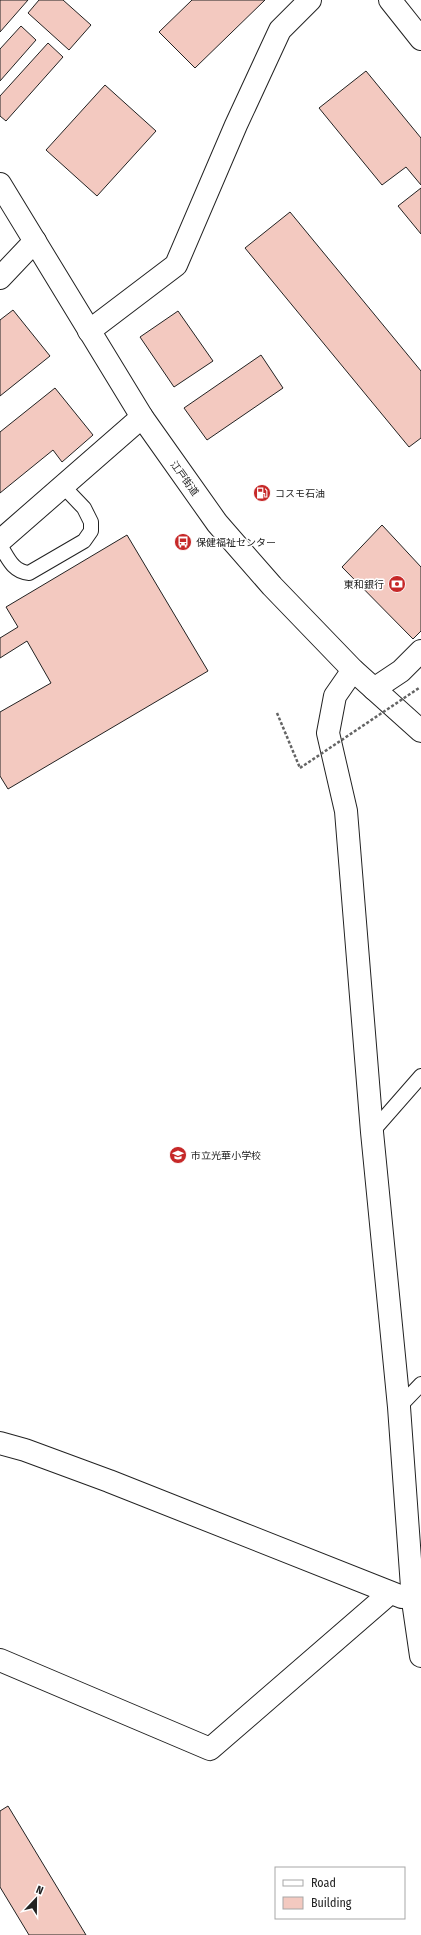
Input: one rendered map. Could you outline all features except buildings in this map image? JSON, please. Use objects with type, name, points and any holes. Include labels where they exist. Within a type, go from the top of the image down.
[{"type":"street","points":[[89,331],[176,265],[236,125],[280,30],[310,0]]},
{"type":"street","points":[[390,0],[421,39]]},
{"type":"street","name":"江戸街道","points":[[0,184],[142,417],[217,523],[272,586],[352,670],[421,731]]},
{"type":"street","points":[[0,278],[35,241]]},
{"type":"street","points":[[0,541],[142,417]]},
{"type":"street","points":[[374,689],[401,671],[421,651]]},
{"type":"street","points":[[352,670],[335,696],[328,733],[346,811],[372,1132],[399,1407],[421,1656]]},
{"type":"street","points":[[0,1443],[25,1450],[102,1479],[417,1603]]},
{"type":"street","points":[[0,1660],[210,1749],[390,1593]]},
{"type":"lane","points":[[0,546],[14,567],[20,573],[29,573],[84,541],[91,531],[91,522],[84,508],[63,486]]},
{"type":"lane","points":[[372,1132],[421,1076]]},
{"type":"lane","points":[[399,1407],[421,1384]]},
{"type":"path","points":[[277,713],[300,768],[419,688]]},
{"type":"place","name":"コスモ石油","points":[[262,493]]},
{"type":"place","name":"保健福祉センター","points":[[183,542]]},
{"type":"place","name":"東和銀行","points":[[397,584]]},
{"type":"place","name":"市立光華小学校","points":[[178,1155]]}]
